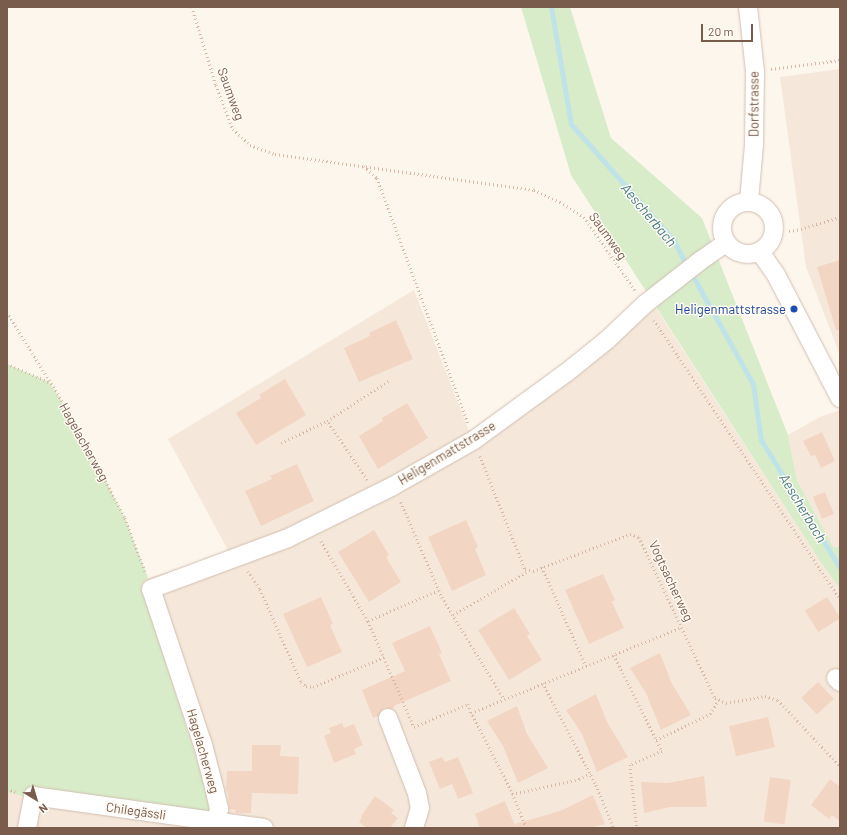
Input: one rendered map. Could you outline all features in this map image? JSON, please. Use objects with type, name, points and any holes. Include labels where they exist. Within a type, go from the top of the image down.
[{"type":"street","name":"Dorfstrasse","points":[[748,7],[755,71],[754,145],[749,201]]},
{"type":"street","points":[[749,201],[758,203],[765,207],[774,222],[772,239],[767,246],[760,252],[745,254],[732,248],[726,243],[723,235],[723,219],[733,206],[749,201]]},
{"type":"street","name":"Heligenmattstrasse","points":[[149,584],[288,538],[476,444],[607,340],[645,304],[700,261],[726,243]]},
{"type":"street","points":[[760,252],[776,275],[840,398]]},
{"type":"street","name":"Hagelacherweg","points":[[149,584],[203,745],[219,809],[215,825]]},
{"type":"street","points":[[388,718],[417,793],[420,808],[414,828]]},
{"type":"street","name":"Chilegässli","points":[[27,828],[32,796],[215,825],[264,828]]},
{"type":"path","name":"Saumweg","points":[[192,7],[216,84],[233,129],[250,145],[276,154],[534,190],[560,202],[584,217],[645,304],[649,314],[840,599]]},
{"type":"path","points":[[755,71],[840,60]]},
{"type":"path","points":[[364,166],[377,178],[476,444],[525,569],[528,571]]},
{"type":"path","points":[[788,231],[797,230],[840,217]]},
{"type":"path","name":"Hagelacherweg","points":[[7,312],[72,418],[125,518],[149,584]]},
{"type":"path","points":[[7,364],[49,382]]},
{"type":"path","points":[[281,443],[327,420],[390,380]]},
{"type":"path","points":[[327,420],[376,494]]},
{"type":"path","points":[[398,494],[439,590],[504,699]]},
{"type":"path","name":"Vogtsacherweg","points":[[453,615],[528,571],[630,534],[639,537],[715,698],[719,699]]},
{"type":"path","points":[[317,536],[368,621],[414,727],[468,704],[471,713],[512,794],[526,828]]},
{"type":"path","points":[[245,566],[260,589],[302,682],[306,686],[313,687],[384,657]]},
{"type":"path","points":[[542,567],[586,666]]},
{"type":"path","points":[[368,621],[439,590]]},
{"type":"path","points":[[471,713],[682,627]]},
{"type":"path","points":[[614,654],[662,751],[630,765],[637,828]]},
{"type":"path","points":[[543,683],[590,773],[614,828]]},
{"type":"path","points":[[656,740],[710,714],[719,699],[726,703],[766,696],[778,700],[840,766]]},
{"type":"path","points":[[512,794],[579,779],[590,773]]},
{"type":"shaded area","points":[[840,69],[840,355],[806,267],[780,77]]},
{"type":"shaded area","points":[[414,290],[469,431],[654,305],[818,558],[840,589],[840,828],[7,828],[7,792],[53,805],[213,812],[141,584],[148,578],[230,554],[168,439]]},
{"type":"shaded area","points":[[840,410],[840,546],[834,548],[797,480],[788,435],[820,417]]},
{"type":"green space","points":[[521,7],[570,7],[611,138],[702,218],[788,435],[797,480],[834,548],[840,546],[840,589],[818,558],[571,175]]},
{"type":"green space","points":[[7,364],[49,382],[72,417],[125,518],[148,578],[141,584],[213,812],[53,805],[7,792]]},
{"type":"building","points":[[840,260],[840,330],[836,330],[817,267]]},
{"type":"building","points":[[396,320],[413,359],[359,382],[344,348],[370,336],[369,333]]},
{"type":"building","points":[[285,379],[306,415],[256,445],[236,413],[261,398],[259,395]]},
{"type":"building","points":[[407,403],[428,438],[378,469],[359,436],[383,421],[382,418]]},
{"type":"building","points":[[822,432],[835,461],[821,468],[815,455],[811,456],[803,441]]},
{"type":"building","points":[[297,464],[314,501],[261,526],[245,491],[272,479],[270,476]]},
{"type":"building","points":[[825,492],[834,514],[822,519],[813,497]]},
{"type":"building","points":[[466,520],[478,547],[475,549],[486,575],[452,591],[428,537]]},
{"type":"building","points":[[374,530],[389,555],[386,557],[401,582],[369,602],[338,552]]},
{"type":"building","points":[[603,574],[615,600],[612,602],[624,628],[589,644],[565,590]]},
{"type":"building","points":[[321,597],[333,624],[330,625],[342,652],[307,667],[283,614]]},
{"type":"building","points":[[827,597],[840,618],[818,632],[805,611]]},
{"type":"building","points":[[514,608],[530,634],[527,636],[542,660],[509,680],[478,630]]},
{"type":"building","points":[[430,626],[442,653],[439,654],[451,681],[394,706],[393,709],[384,708],[378,716],[373,718],[362,690],[405,671],[392,643]]},
{"type":"building","points":[[660,653],[671,682],[691,715],[661,730],[646,693],[630,668]]},
{"type":"building","points":[[818,682],[834,699],[817,715],[801,698]]},
{"type":"building","points":[[596,694],[607,722],[628,757],[597,772],[582,734],[566,710]]},
{"type":"building","points":[[517,706],[527,734],[548,768],[518,783],[503,746],[487,721]]},
{"type":"building","points":[[768,717],[775,747],[736,756],[729,726]]},
{"type":"building","points":[[342,723],[344,728],[354,724],[363,745],[354,749],[356,754],[334,763],[324,736],[331,733],[329,728]]},
{"type":"building","points":[[252,745],[281,745],[280,756],[299,757],[298,794],[252,793],[251,813],[235,813],[236,810],[229,809],[228,792],[226,791],[227,771],[252,771]]},
{"type":"building","points":[[442,757],[445,762],[458,757],[473,793],[458,799],[452,784],[440,789],[429,762]]},
{"type":"building","points":[[704,776],[707,807],[670,807],[644,813],[641,782],[668,783]]},
{"type":"building","points":[[770,777],[791,780],[785,824],[764,822]]},
{"type":"building","points":[[830,779],[840,787],[840,821],[832,815],[829,819],[811,805]]},
{"type":"building","points":[[593,795],[605,824],[590,828],[516,828],[515,824],[560,811]]},
{"type":"building","points":[[375,796],[394,810],[391,813],[398,818],[390,828],[367,828],[359,822],[362,817],[361,816]]},
{"type":"building","points":[[505,801],[516,828],[480,828],[475,814]]},
{"type":"waterway","name":"Aescherbach","points":[[551,7],[571,124],[674,241],[687,266]]},
{"type":"waterway","name":"Aescherbach","points":[[691,273],[753,384],[761,440],[840,568]]},
{"type":"place","name":"Heligenmattstrasse","points":[[794,309]]}]
